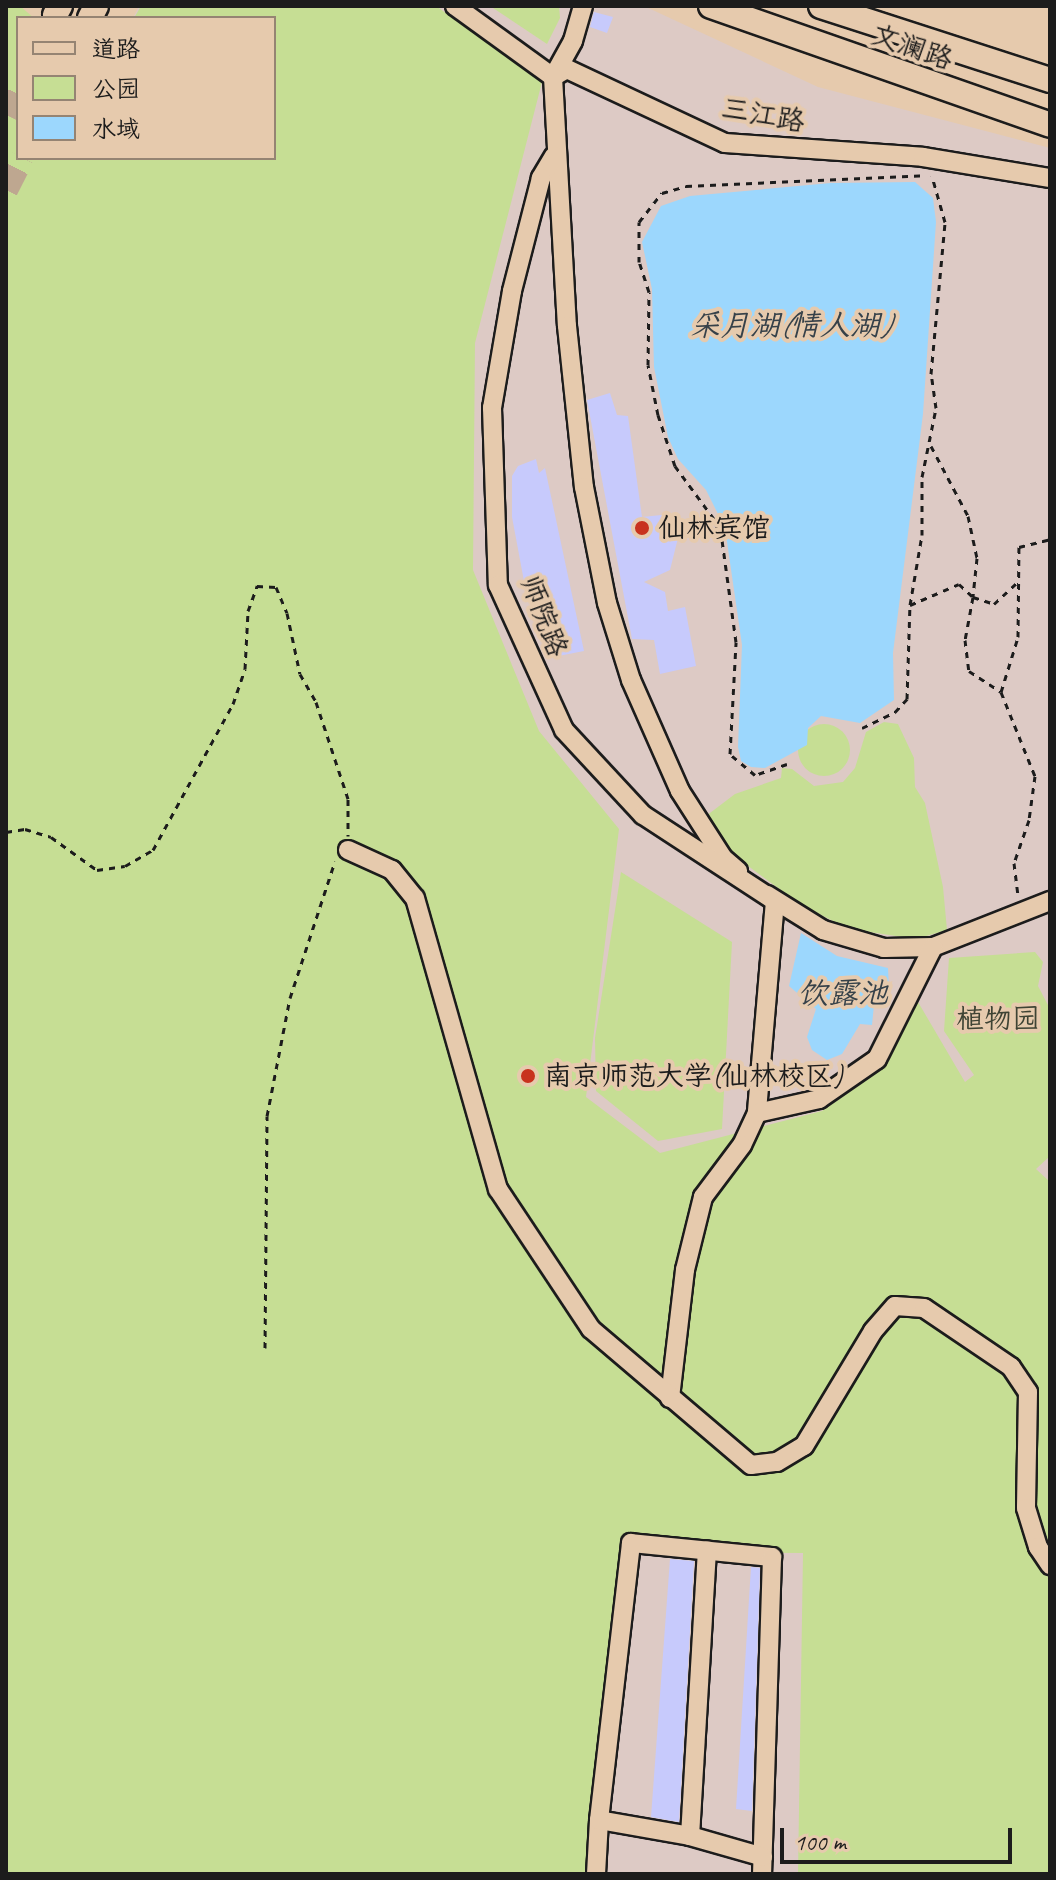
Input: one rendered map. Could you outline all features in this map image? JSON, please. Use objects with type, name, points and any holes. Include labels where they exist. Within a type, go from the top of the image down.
[{"type":"main road","name":"文澜路","points":[[711,6],[1050,125]]},
{"type":"main road","name":"文澜路","points":[[821,6],[1050,80]]},
{"type":"street","points":[[455,6],[553,77]]},
{"type":"street","name":"师院路","points":[[583,6],[573,41],[553,77],[554,156],[584,487],[607,603],[631,680],[680,791],[723,858],[775,901]]},
{"type":"street","name":"三江路","points":[[553,77],[567,69],[725,143],[923,157],[1050,178]]},
{"type":"street","name":"师院路","points":[[554,156],[541,178],[512,291],[492,408],[498,585],[564,730],[643,815],[823,930],[869,944],[933,947],[1019,913],[1048,906]]},
{"type":"street","points":[[348,850],[392,870],[415,898],[498,1189],[591,1329],[751,1465],[777,1462],[804,1446],[873,1331],[895,1306],[924,1308],[1011,1367],[1028,1392],[1026,1508],[1038,1547],[1050,1565]]},
{"type":"street","points":[[670,1398],[685,1270],[703,1197],[742,1145],[757,1113],[775,901]]},
{"type":"street","points":[[757,1113],[819,1099],[877,1059],[933,947]]},
{"type":"street","points":[[596,1874],[599,1820],[631,1543],[772,1557],[763,1866],[690,1836],[599,1820]]},
{"type":"street","points":[[690,1836],[707,1551]]},
{"type":"path","points":[[787,764],[755,775],[730,754],[736,642],[722,540],[714,519],[675,466],[648,365],[649,292],[638,241],[639,222],[662,193],[686,186],[932,176],[945,222],[931,374],[936,408],[931,446],[922,477],[922,535],[910,605],[907,699],[895,712],[862,728]]},
{"type":"path","points":[[931,446],[968,516],[977,558],[965,640],[969,671],[1001,692],[1035,776],[1029,820],[1014,863],[1019,913]]},
{"type":"path","points":[[1001,692],[1018,637],[1019,547],[1050,539]]},
{"type":"path","points":[[910,605],[959,584],[973,597],[994,604],[1019,581]]},
{"type":"path","points":[[6,832],[25,829],[51,837],[97,870],[125,866],[153,850],[233,704],[245,669],[248,611],[257,586],[276,587],[287,613],[300,674],[316,702],[348,799],[348,850],[334,862],[290,998],[267,1116],[265,1348]]},
{"type":"shaded area","name":"南京师范大学(仙林校区)","points":[[139,6],[644,6],[818,87],[1050,148],[1050,1874],[6,1874],[6,278],[270,160],[276,160],[276,16],[134,16]]},
{"type":"green space","name":"南京师范大学(仙林校区)","points":[[6,6],[20,6],[32,16],[16,16],[16,160],[276,160],[276,16],[135,16],[141,6],[436,6],[542,82],[475,343],[473,570],[539,731],[619,829],[586,1097],[660,1153],[822,1111],[874,1075],[918,1002],[965,1082],[974,1075],[944,1031],[949,958],[1035,952],[1043,962],[1038,986],[1050,1009],[1050,1156],[1036,1169],[1050,1182],[1050,1874],[798,1874],[803,1553],[629,1552],[586,1874],[6,1874]]},
{"type":"green space","points":[[490,6],[559,6],[560,18],[547,44]]},
{"type":"green space","points":[[884,722],[898,724],[914,758],[915,787],[925,803],[943,887],[947,930],[916,939],[849,929],[801,905],[732,854],[706,816],[735,794],[781,778],[782,768],[792,769],[814,786],[843,782],[855,768],[866,732]]},
{"type":"green space","points":[[824,724],[842,732],[850,750],[842,768],[824,776],[806,768],[798,750],[806,732]]},
{"type":"green space","points":[[621,872],[732,942],[722,1129],[658,1141],[596,1091],[595,1038]]},
{"type":"water","name":"采月湖(情人湖)","points":[[915,182],[933,198],[936,222],[923,414],[893,653],[894,700],[860,723],[821,716],[808,728],[807,745],[765,768],[751,767],[741,761],[738,747],[742,645],[725,528],[706,490],[678,459],[668,437],[654,367],[652,289],[642,242],[661,206],[690,196],[831,183]]},
{"type":"water","name":"饮露池","points":[[801,933],[837,956],[888,968],[889,989],[875,995],[872,1025],[860,1024],[842,1054],[827,1060],[812,1050],[807,1037],[816,1009],[789,986]]},
{"type":"building","points":[[594,12],[613,17],[607,33],[590,27]]},
{"type":"building","name":"仙林宾馆","points":[[610,393],[617,415],[628,416],[642,517],[671,514],[678,538],[670,570],[644,582],[665,592],[668,611],[685,607],[696,666],[660,674],[654,640],[632,639],[587,400]]},
{"type":"building","points":[[536,459],[539,473],[545,468],[584,651],[548,658],[526,592],[512,517],[512,476],[518,466]]},
{"type":"building","points":[[670,1559],[694,1561],[679,1822],[651,1817]]},
{"type":"building","points":[[751,1567],[760,1568],[752,1811],[736,1809]]},
{"type":"tunnel","points":[[6,115],[16,94]]},
{"type":"tunnel","points":[[6,190],[21,160]]},
{"type":"place","name":"仙林宾馆","points":[[642,528]]},
{"type":"place","name":"南京师范大学(仙林校区)","points":[[528,1076]]},
{"type":"park label","name":"植物园","points":[[998,1019]]}]
